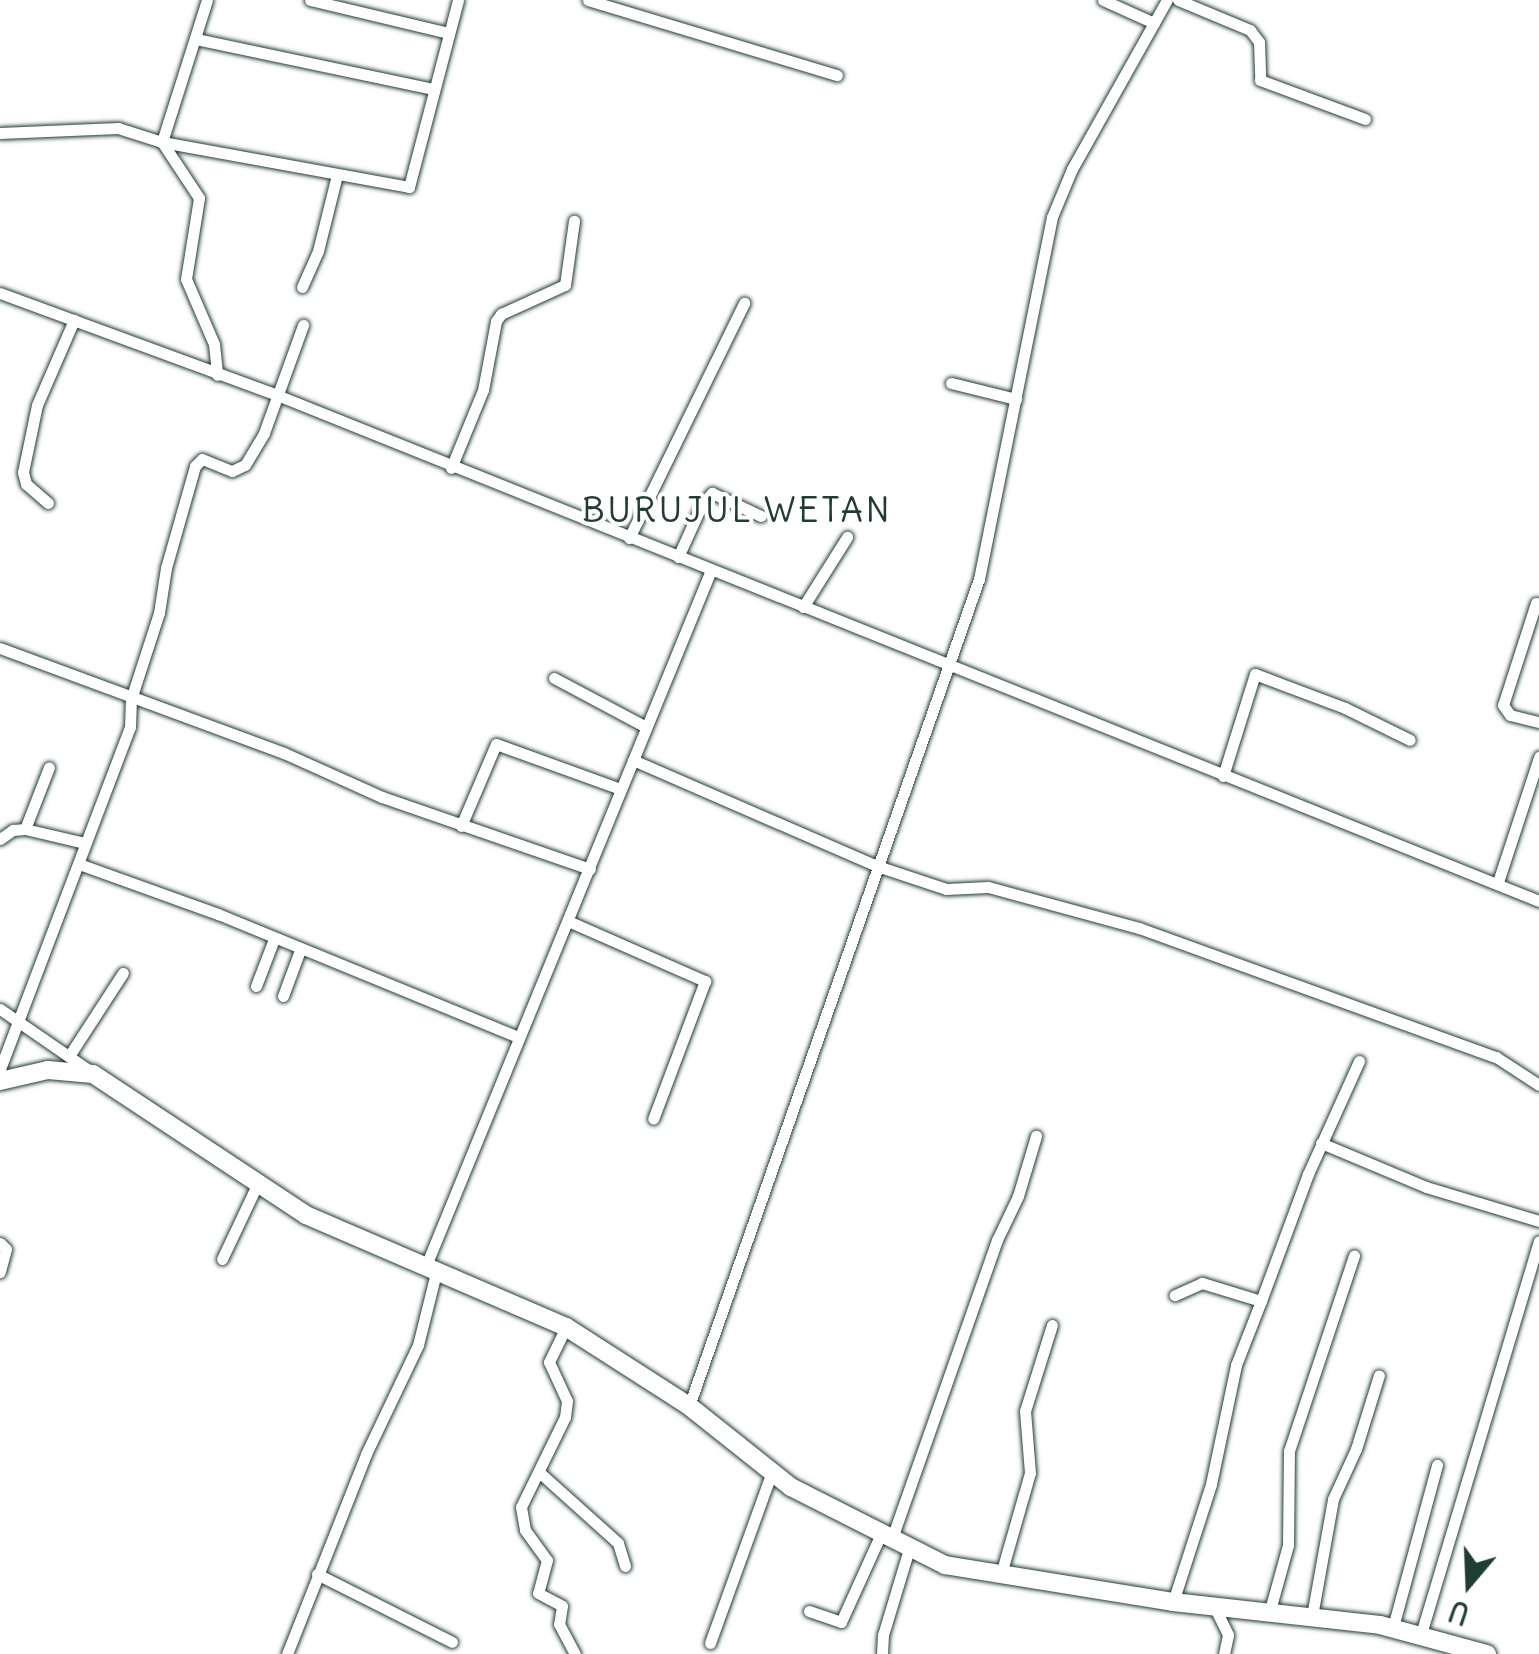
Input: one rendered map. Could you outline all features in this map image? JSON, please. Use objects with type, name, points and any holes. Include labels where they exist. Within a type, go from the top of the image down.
[{"type":"highway","points":[[0,1081],[48,1070],[93,1074],[330,1227],[566,1327],[689,1406],[772,1472],[893,1542],[945,1564],[1215,1608],[1270,1610],[1393,1628],[1487,1654]]},
{"type":"street","points":[[162,142],[207,0]]},
{"type":"street","points":[[310,0],[450,34]]},
{"type":"street","points":[[0,133],[118,128],[162,142],[409,187],[458,0]]},
{"type":"street","points":[[588,0],[837,75]]},
{"type":"street","points":[[1103,0],[1154,23]]},
{"type":"street","points":[[689,1406],[946,665],[965,624],[991,532],[1052,216],[1072,169],[1167,0]]},
{"type":"street","points":[[1178,0],[1250,30],[1259,42],[1256,74],[1266,84],[1364,119]]},
{"type":"street","points":[[196,39],[434,89]]},
{"type":"street","points":[[162,142],[199,198],[186,279],[212,338],[218,375]]},
{"type":"street","points":[[302,287],[318,250],[337,175]]},
{"type":"street","points":[[452,468],[483,390],[496,321],[502,314],[565,285],[574,221]]},
{"type":"street","points":[[0,293],[277,395],[1223,776],[1498,882],[1539,902]]},
{"type":"street","points":[[629,538],[744,303]]},
{"type":"street","points":[[48,503],[26,484],[23,472],[37,405],[74,320]]},
{"type":"street","points":[[0,1069],[130,728],[131,699],[159,613],[166,568],[195,466],[208,460],[232,471],[241,469],[264,433],[302,325]]},
{"type":"street","points":[[951,383],[1016,398]]},
{"type":"street","points":[[678,556],[702,504],[712,493],[761,516]]},
{"type":"street","points":[[804,608],[847,536]]},
{"type":"street","points":[[287,1654],[366,1454],[418,1346],[430,1270],[518,1037],[711,570]]},
{"type":"street","points":[[1536,603],[1503,706],[1510,715],[1539,722]]},
{"type":"street","points":[[0,648],[284,754],[461,826],[590,870]]},
{"type":"street","points":[[1223,776],[1255,674],[1345,708],[1410,740]]},
{"type":"street","points":[[554,678],[646,726]]},
{"type":"street","points":[[461,826],[496,744],[620,790]]},
{"type":"street","points":[[1498,882],[1539,758]]},
{"type":"street","points":[[633,760],[878,866],[946,890],[988,886],[1139,928],[1496,1057],[1539,1084]]},
{"type":"street","points":[[25,830],[49,767]]},
{"type":"street","points":[[0,839],[14,830],[25,830],[86,843]]},
{"type":"street","points":[[79,864],[518,1037]]},
{"type":"street","points":[[568,921],[706,981],[653,1119]]},
{"type":"street","points":[[256,986],[274,939]]},
{"type":"street","points":[[283,996],[300,950]]},
{"type":"street","points":[[69,1056],[122,973]]},
{"type":"street","points":[[0,1009],[93,1074]]},
{"type":"street","points":[[1174,1602],[1210,1484],[1236,1364],[1321,1143],[1360,1061]]},
{"type":"street","points":[[882,1654],[893,1542],[1036,1136]]},
{"type":"street","points":[[1321,1143],[1426,1187],[1539,1221]]},
{"type":"street","points":[[222,1258],[258,1184]]},
{"type":"street","points":[[1420,1634],[1532,1287],[1539,1241]]},
{"type":"street","points":[[0,1243],[6,1249],[0,1272]]},
{"type":"street","points":[[1270,1610],[1288,1545],[1288,1452],[1354,1256]]},
{"type":"street","points":[[1175,1295],[1202,1283],[1261,1301]]},
{"type":"street","points":[[1001,1574],[1030,1473],[1025,1411],[1052,1325]]},
{"type":"street","points":[[566,1327],[549,1362],[567,1401],[565,1416],[523,1500],[522,1521],[547,1560],[538,1592],[562,1606],[559,1623],[575,1654]]},
{"type":"street","points":[[1312,1616],[1333,1499],[1356,1448],[1379,1375]]},
{"type":"street","points":[[1393,1628],[1438,1465]]},
{"type":"street","points":[[539,1472],[618,1543],[625,1566]]},
{"type":"street","points":[[710,1644],[772,1472]]},
{"type":"street","points":[[808,1611],[833,1623],[841,1622],[893,1542]]},
{"type":"street","points":[[317,1574],[452,1642]]},
{"type":"street","points":[[1215,1608],[1228,1635],[1224,1654]]},
{"type":"district","name":"BURUJUL WETAN","points":[[737,509]]}]
